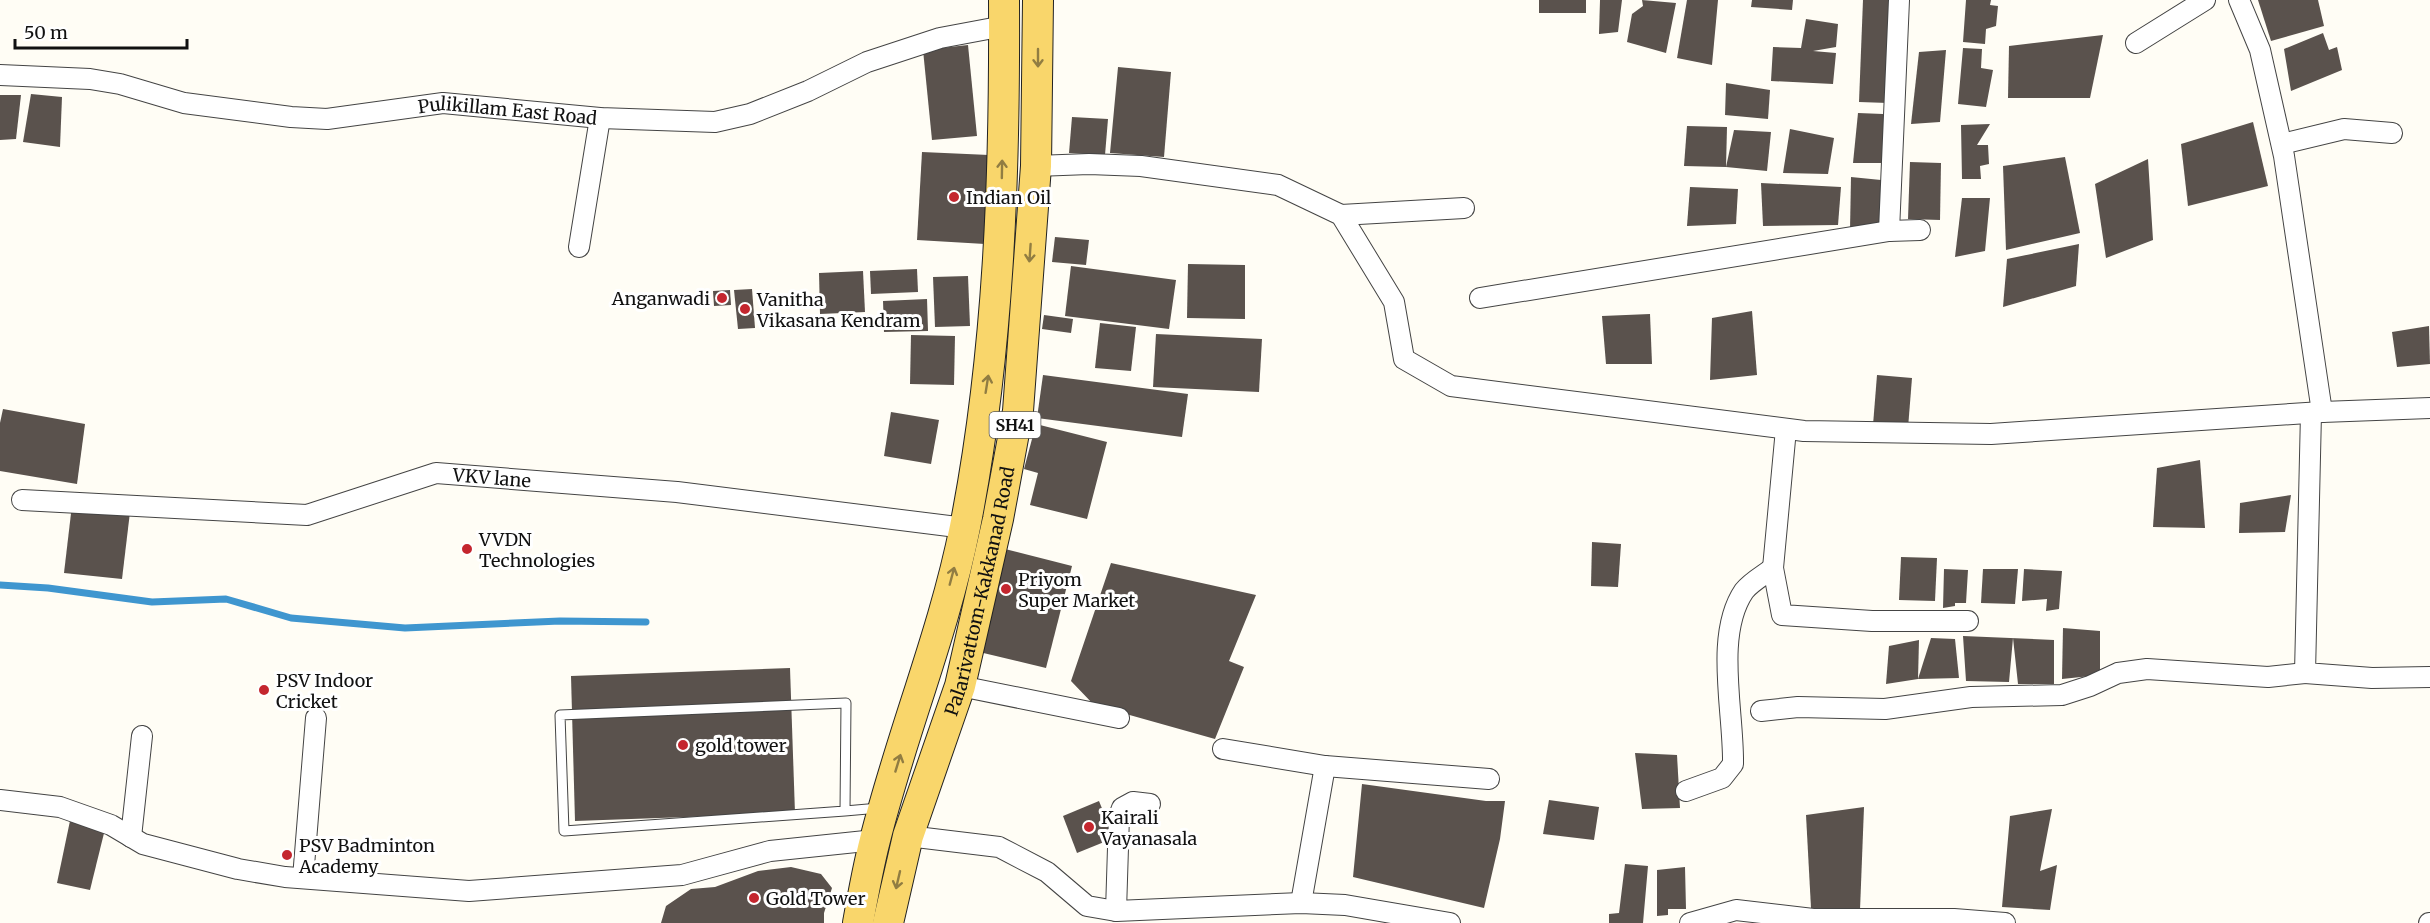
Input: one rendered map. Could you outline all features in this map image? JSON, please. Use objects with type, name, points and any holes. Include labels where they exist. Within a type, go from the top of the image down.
[{"type":"main road","name":"Palarivattom-Kakkanad Road","points":[[888,923],[908,836],[960,686],[998,519],[1018,411],[1036,166],[1038,0]]},
{"type":"main road","points":[[858,923],[875,840],[931,655],[965,528],[989,368],[1000,215],[1004,13]]},
{"type":"main road","points":[[1000,215],[1033,215]]},
{"type":"street","points":[[1889,231],[1899,0]]},
{"type":"street","points":[[2136,43],[2205,0]]},
{"type":"street","points":[[2239,0],[2260,50],[2282,144],[2316,413],[2305,673]]},
{"type":"street","name":"Pulikillam East Road","points":[[0,75],[90,79],[120,84],[184,103],[291,117],[327,119],[443,103],[600,118],[696,122],[732,119],[808,91],[878,59],[1004,13]]},
{"type":"street","points":[[579,247],[600,118]]},
{"type":"street","points":[[2282,144],[2344,129],[2392,133]]},
{"type":"street","points":[[1036,166],[1089,164],[1141,166],[1278,184],[1341,215],[1464,208]]},
{"type":"street","points":[[1341,215],[1394,302],[1404,359],[1451,386],[1804,431],[1991,434],[2430,408]]},
{"type":"street","points":[[1480,298],[1889,231],[1920,230]]},
{"type":"street","points":[[1786,429],[1773,568],[1782,615],[1872,621],[1968,621]]},
{"type":"street","name":"VKV lane","points":[[22,500],[307,515],[436,473],[677,492],[965,528]]},
{"type":"street","points":[[1686,791],[1722,778],[1733,764],[1728,651],[1730,627],[1734,608],[1746,588],[1773,568]]},
{"type":"street","points":[[1761,711],[1798,707],[1886,709],[1971,698],[2062,695],[2090,686],[2118,673],[2147,669],[2268,677],[2305,673],[2372,678],[2430,677]]},
{"type":"street","points":[[960,686],[1119,718]]},
{"type":"street","points":[[303,878],[316,718]]},
{"type":"street","points":[[131,837],[142,736]]},
{"type":"street","points":[[1223,749],[1325,766],[1489,779]]},
{"type":"street","points":[[1301,903],[1325,766]]},
{"type":"street","points":[[0,800],[60,807],[111,825],[143,844],[238,868],[303,878],[469,891],[682,875],[770,851],[875,840]]},
{"type":"street","points":[[1116,911],[1119,816],[1122,808],[1133,802],[1150,804]]},
{"type":"street","points":[[908,836],[999,848],[1047,872],[1087,914],[1301,903],[1345,905],[1450,923]]},
{"type":"street","points":[[1690,923],[1736,910],[1813,919],[1954,919],[2005,923]]},
{"type":"lane","points":[[845,811],[846,703],[560,715],[564,831],[845,811],[885,807]]},
{"type":"building","points":[[1539,0],[1586,0],[1586,13],[1539,13]]},
{"type":"building","points":[[1600,0],[1622,0],[1618,32],[1599,34]]},
{"type":"building","points":[[1642,0],[1676,3],[1666,53],[1627,42],[1632,14],[1643,6]]},
{"type":"building","points":[[1687,0],[1718,0],[1712,65],[1677,58]]},
{"type":"building","points":[[1752,0],[1793,0],[1792,10],[1751,7]]},
{"type":"building","points":[[1863,0],[1892,0],[1888,103],[1859,102]]},
{"type":"building","points":[[1966,0],[1991,0],[1990,5],[1998,6],[1996,26],[1986,29],[1985,44],[1963,42]]},
{"type":"building","points":[[2258,0],[2318,0],[2324,26],[2271,41]]},
{"type":"building","points":[[1806,19],[1838,24],[1836,47],[1813,51],[1836,53],[1833,84],[1771,81],[1773,47],[1801,48]]},
{"type":"building","points":[[2323,33],[2329,50],[2337,47],[2342,70],[2291,91],[2284,49]]},
{"type":"building","points":[[2103,35],[2090,98],[2008,98],[2009,46]]},
{"type":"building","points":[[968,45],[977,136],[932,140],[923,50]]},
{"type":"building","points":[[1963,48],[1982,49],[1981,68],[1993,70],[1986,107],[1958,104]]},
{"type":"building","points":[[1946,50],[1940,122],[1911,124],[1919,52]]},
{"type":"building","points":[[1118,67],[1171,72],[1164,157],[1110,153]]},
{"type":"building","points":[[1726,83],[1770,90],[1768,119],[1725,115]]},
{"type":"building","points":[[31,94],[62,97],[60,147],[23,142]]},
{"type":"building","points":[[0,95],[21,95],[16,139],[0,140]]},
{"type":"building","points":[[1858,113],[1883,114],[1885,163],[1853,163]]},
{"type":"building","points":[[1072,117],[1108,119],[1105,155],[1069,153]]},
{"type":"building","points":[[2253,122],[2268,186],[2188,206],[2181,144]]},
{"type":"building","points":[[1990,124],[1977,145],[1988,145],[1989,164],[1980,166],[1981,179],[1962,179],[1961,125]]},
{"type":"building","points":[[1687,126],[1727,127],[1726,167],[1684,166]]},
{"type":"building","points":[[1790,129],[1834,138],[1828,174],[1783,173]]},
{"type":"building","points":[[1734,130],[1771,132],[1767,171],[1726,167]]},
{"type":"building","name":"Indian Oil","points":[[922,152],[989,155],[985,244],[917,240]]},
{"type":"building","points":[[2065,157],[2080,233],[2006,250],[2003,166]]},
{"type":"building","points":[[2148,159],[2153,240],[2106,258],[2095,184]]},
{"type":"building","points":[[1910,162],[1941,163],[1940,220],[1908,219]]},
{"type":"building","points":[[1851,177],[1881,180],[1880,226],[1850,230]]},
{"type":"building","points":[[1761,183],[1841,187],[1838,225],[1763,226]]},
{"type":"building","points":[[1690,187],[1738,189],[1736,224],[1687,226]]},
{"type":"building","points":[[1962,198],[1990,198],[1985,251],[1955,257]]},
{"type":"building","points":[[1055,237],[1089,240],[1086,265],[1052,262]]},
{"type":"building","points":[[2079,244],[2076,286],[2003,307],[2007,259]]},
{"type":"building","points":[[1188,264],[1245,265],[1245,319],[1187,318]]},
{"type":"building","points":[[1071,266],[1176,280],[1169,329],[1065,316]]},
{"type":"building","points":[[917,269],[918,292],[871,294],[870,271]]},
{"type":"building","points":[[863,271],[865,312],[820,314],[819,273]]},
{"type":"building","points":[[968,276],[970,326],[935,327],[933,277]]},
{"type":"building","name":"Vanitha Vikasana Kendram","points":[[752,289],[755,328],[738,329],[734,290]]},
{"type":"building","name":"Anganwadi","points":[[730,290],[731,305],[714,306],[713,291]]},
{"type":"building","points":[[927,299],[928,331],[884,332],[883,301]]},
{"type":"building","points":[[1752,311],[1757,375],[1710,380],[1712,318]]},
{"type":"building","points":[[1650,314],[1652,364],[1606,364],[1602,316]]},
{"type":"building","points":[[1044,315],[1073,319],[1071,333],[1042,329]]},
{"type":"building","points":[[1100,323],[1136,327],[1131,371],[1095,368]]},
{"type":"building","points":[[2429,326],[2430,364],[2397,367],[2392,332]]},
{"type":"building","points":[[1156,334],[1262,339],[1259,392],[1153,387]]},
{"type":"building","points":[[911,335],[955,336],[954,385],[910,384]]},
{"type":"building","points":[[1043,375],[1188,394],[1182,437],[1037,418]]},
{"type":"building","points":[[1877,375],[1912,378],[1908,428],[1873,425]]},
{"type":"building","points":[[3,409],[85,424],[77,484],[0,471],[0,423]]},
{"type":"building","points":[[891,412],[939,420],[931,464],[884,456]]},
{"type":"building","points":[[1036,424],[1107,442],[1087,519],[1030,505],[1038,473],[1024,469]]},
{"type":"building","points":[[2200,460],[2205,528],[2153,527],[2157,468]]},
{"type":"building","points":[[2291,495],[2285,532],[2239,533],[2240,503]]},
{"type":"building","points":[[72,505],[130,512],[122,579],[64,573]]},
{"type":"building","points":[[1592,542],[1621,544],[1618,587],[1591,586]]},
{"type":"building","points":[[1001,548],[1072,566],[1046,668],[975,651]]},
{"type":"building","points":[[1901,557],[1937,558],[1935,601],[1899,600]]},
{"type":"building","points":[[1111,563],[1256,595],[1229,661],[1244,667],[1215,739],[1094,705],[1071,681]]},
{"type":"building","points":[[1944,569],[1968,570],[1966,603],[1955,603],[1955,606],[1943,608]]},
{"type":"building","points":[[1983,569],[2018,569],[2015,604],[1981,603]]},
{"type":"building","points":[[2024,569],[2062,571],[2059,609],[2046,611],[2047,599],[2022,601]]},
{"type":"building","points":[[2063,628],[2100,631],[2100,675],[2062,679]]},
{"type":"building","points":[[1963,636],[2013,638],[2009,682],[1966,681]]},
{"type":"building","points":[[1931,638],[1955,639],[1959,678],[1918,679]]},
{"type":"building","points":[[2013,638],[2054,640],[2054,684],[2018,684]]},
{"type":"building","points":[[1919,640],[1918,679],[1886,684],[1889,646]]},
{"type":"building","name":"gold tower","points":[[790,668],[795,813],[575,821],[571,676]]},
{"type":"building","points":[[1635,753],[1677,755],[1680,808],[1642,809]]},
{"type":"building","points":[[1362,784],[1486,801],[1505,801],[1500,839],[1484,908],[1353,877]]},
{"type":"building","points":[[1549,800],[1599,807],[1594,840],[1543,834]]},
{"type":"building","name":"Kairali Vayanasala","points":[[1099,801],[1114,838],[1077,853],[1063,816]]},
{"type":"building","points":[[1864,807],[1860,910],[1811,908],[1806,815]]},
{"type":"building","points":[[2052,809],[2040,871],[2057,865],[2050,910],[2002,907],[2010,816]]},
{"type":"building","points":[[71,816],[106,825],[90,890],[57,883]]},
{"type":"building","points":[[1625,864],[1648,866],[1643,923],[1609,923],[1609,914],[1619,913]]},
{"type":"building","name":"Gold Tower","points":[[791,867],[821,874],[832,888],[824,913],[824,923],[661,923],[666,906],[691,889],[715,887],[758,871]]},
{"type":"building","points":[[1685,867],[1686,909],[1668,909],[1668,915],[1657,916],[1657,870]]},
{"type":"waterway","points":[[0,585],[48,588],[152,602],[226,599],[291,618],[405,628],[560,621],[646,622]]},
{"type":"place","name":"Indian Oil","points":[[954,197]]},
{"type":"place","name":"Anganwadi","points":[[722,298]]},
{"type":"place","name":"Vanitha Vikasana Kendram","points":[[745,309]]},
{"type":"place","name":"VVDN Technologies","points":[[467,549]]},
{"type":"place","name":"Priyom Super Market","points":[[1006,589]]},
{"type":"place","name":"PSV Indoor Cricket","points":[[264,690]]},
{"type":"place","name":"gold tower","points":[[683,745]]},
{"type":"place","name":"Kairali Vayanasala","points":[[1089,827]]},
{"type":"place","name":"PSV Badminton Academy","points":[[287,855]]},
{"type":"place","name":"Gold Tower","points":[[754,898]]}]
